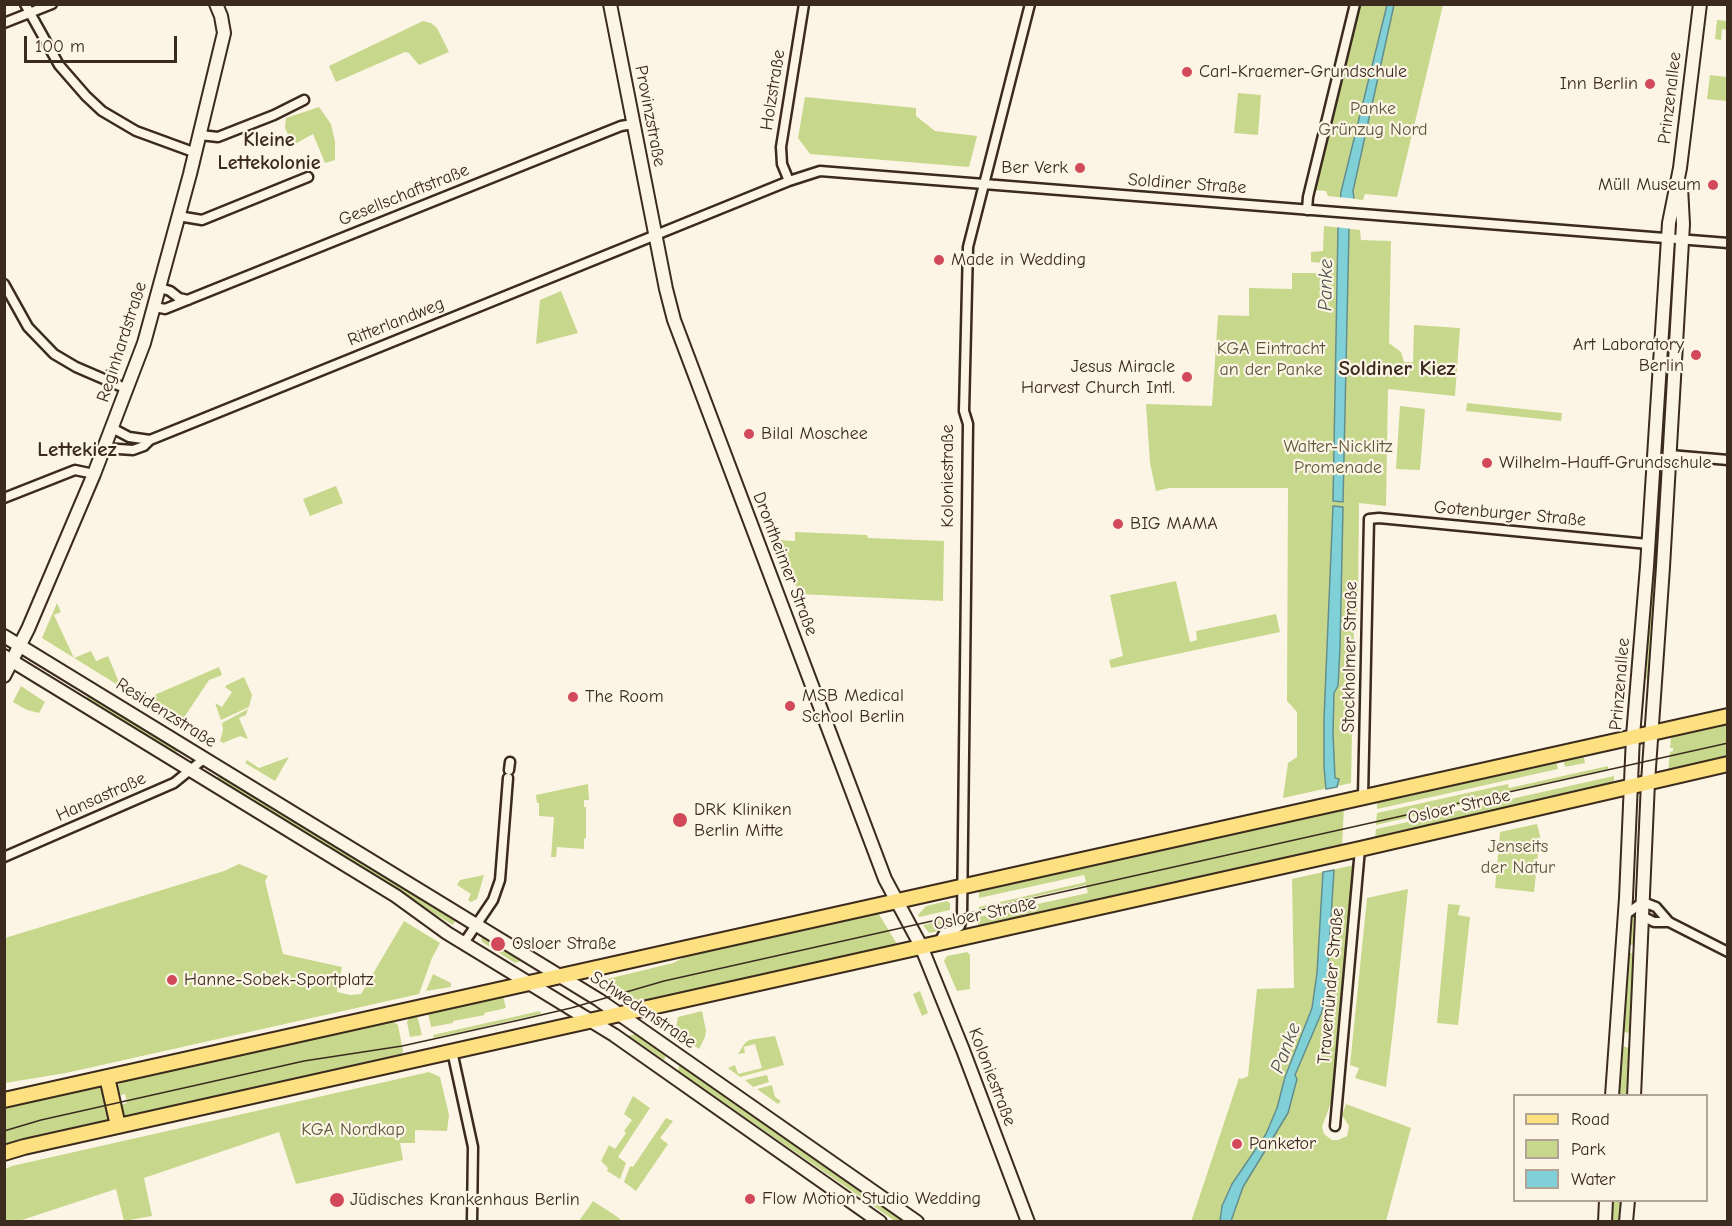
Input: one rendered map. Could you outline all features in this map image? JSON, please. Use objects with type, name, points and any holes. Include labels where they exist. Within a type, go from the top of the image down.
[{"type":"main road","name":"Reginhardstraße","points":[[4,676],[9,658],[21,645],[94,474],[144,343],[200,135],[224,33],[216,4]]},
{"type":"main road","name":"Provinzstraße","points":[[610,4],[655,235]]},
{"type":"main road","name":"Prinzenallee","points":[[1634,1094],[1634,908],[1630,785],[1668,238],[1680,168],[1700,4]]},
{"type":"main road","name":"Prinzenallee","points":[[1612,1094],[1648,782],[1683,224],[1680,168]]},
{"type":"main road","name":"Drontheimer Straße","points":[[655,235],[674,320],[885,879],[921,946]]},
{"type":"main road","points":[[1665,276],[1680,277]]},
{"type":"main road","name":"Residenzstraße","points":[[4,636],[309,822]]},
{"type":"main road","name":"Residenzstraße","points":[[9,658],[300,837]]},
{"type":"main road","name":"Osloer Straße","points":[[4,1100],[1728,716]]},
{"type":"main road","name":"Osloer Straße","points":[[4,1153],[1360,849],[1728,764]]},
{"type":"main road","name":"Schwedenstraße","points":[[309,822],[620,1014],[917,1221]]},
{"type":"main road","name":"Schwedenstraße","points":[[300,837],[396,896],[464,943],[591,1021],[880,1221]]},
{"type":"main road","name":"Koloniestraße","points":[[921,946],[1028,1221]]},
{"type":"main road","points":[[107,1077],[117,1126]]},
{"type":"main road","points":[[1605,1221],[1606,1202]]},
{"type":"main road","points":[[1626,1221],[1628,1202]]},
{"type":"street","points":[[25,4],[58,65],[102,111],[136,131],[195,153]]},
{"type":"street","points":[[4,23],[52,4]]},
{"type":"street","name":"Holzstraße","points":[[789,181],[782,164],[781,147],[804,4]]},
{"type":"street","name":"Koloniestraße","points":[[939,942],[944,933],[953,931],[961,924],[968,424],[964,411],[968,247],[1030,4]]},
{"type":"street","points":[[1307,210],[1308,197],[1355,4]]},
{"type":"street","points":[[200,135],[218,137],[273,116],[304,100]]},
{"type":"street","name":"Gesellschaftstraße","points":[[155,307],[165,309],[586,140],[633,124]]},
{"type":"street","name":"Soldiner Straße","points":[[655,235],[789,181],[820,171],[1728,243]]},
{"type":"street","points":[[178,216],[202,220],[308,177]]},
{"type":"street","name":"Ritterlandweg","points":[[104,448],[133,450],[144,446],[150,440],[655,235]]},
{"type":"street","points":[[4,284],[28,327],[54,354],[76,367],[127,389]]},
{"type":"street","points":[[160,288],[188,300]]},
{"type":"street","points":[[112,428],[129,436],[150,440]]},
{"type":"street","points":[[1670,455],[1728,460]]},
{"type":"street","points":[[4,498],[75,470],[94,474]]},
{"type":"street","name":"Gotenburger Straße","points":[[1370,519],[1648,543]]},
{"type":"street","name":"Stockholmer Straße","points":[[1363,796],[1370,519]]},
{"type":"street","name":"Hansastraße","points":[[4,857],[174,783],[205,758]]},
{"type":"street","points":[[464,943],[493,900],[500,880],[509,770]]},
{"type":"street","name":"Travemünder Straße","points":[[1335,1126],[1360,849]]},
{"type":"street","points":[[1634,908],[1656,907],[1669,922],[1728,952]]},
{"type":"street","points":[[1634,908],[1654,922],[1669,922]]},
{"type":"street","points":[[452,1051],[473,1147],[472,1221]]},
{"type":"green space","name":"Panke Grünzug Nord","points":[[1359,5],[1443,5],[1397,197],[1365,194],[1363,200],[1328,196],[1326,191],[1314,190]]},
{"type":"green space","points":[[1717,20],[1727,21],[1727,30],[1722,29],[1721,40],[1715,39]]},
{"type":"green space","points":[[423,21],[437,28],[449,52],[419,65],[409,53],[405,52],[336,82],[329,66]]},
{"type":"green space","points":[[1710,75],[1727,77],[1727,101],[1707,99]]},
{"type":"green space","points":[[1238,93],[1261,95],[1258,135],[1234,133]]},
{"type":"green space","points":[[805,97],[916,108],[916,116],[935,131],[977,136],[969,167],[810,154],[798,138]]},
{"type":"green space","points":[[319,107],[331,124],[335,141],[335,160],[325,163],[313,134],[293,145],[285,128],[286,118]]},
{"type":"green space","points":[[1324,226],[1360,230],[1361,240],[1391,241],[1389,343],[1401,352],[1404,362],[1413,362],[1414,325],[1460,328],[1455,396],[1388,389],[1386,506],[1359,503],[1358,606],[1354,628],[1351,783],[1283,798],[1288,763],[1297,757],[1297,712],[1287,701],[1288,488],[1169,488],[1156,491],[1150,463],[1146,404],[1212,406],[1218,315],[1249,316],[1249,288],[1292,289],[1292,273],[1323,273],[1323,263],[1311,262],[1311,252],[1323,251]]},
{"type":"green space","points":[[1670,287],[1674,287],[1664,434],[1660,434]]},
{"type":"green space","points":[[561,291],[578,333],[536,344],[540,300]]},
{"type":"green space","points":[[1467,403],[1562,413],[1561,421],[1466,411]]},
{"type":"green space","points":[[1400,406],[1425,409],[1420,470],[1396,469]]},
{"type":"green space","points":[[1660,443],[1664,443],[1656,562],[1653,562]]},
{"type":"green space","points":[[336,486],[343,503],[310,516],[303,499]]},
{"type":"green space","points":[[795,532],[944,541],[943,601],[799,594],[779,540],[795,541]]},
{"type":"green space","points":[[1652,571],[1656,571],[1649,679],[1646,679]]},
{"type":"green space","points":[[1176,581],[1190,642],[1197,640],[1196,631],[1276,614],[1280,632],[1111,668],[1109,660],[1123,656],[1110,595]]},
{"type":"green space","points":[[57,603],[61,612],[54,615],[74,658],[42,638]]},
{"type":"green space","points":[[91,651],[96,661],[108,656],[121,687],[74,658]]},
{"type":"green space","points":[[219,667],[222,675],[209,680],[183,719],[203,732],[198,734],[143,700]]},
{"type":"green space","points":[[244,677],[252,695],[249,707],[221,720],[215,703],[222,707],[232,692],[225,687]]},
{"type":"green space","points":[[21,686],[45,702],[39,713],[27,710],[13,702]]},
{"type":"green space","points":[[88,694],[180,749],[174,754],[86,700]]},
{"type":"green space","points":[[248,709],[246,715],[239,718],[248,739],[240,736],[223,743],[220,741],[222,723]]},
{"type":"green space","points":[[1727,722],[1727,760],[1668,773],[1670,752],[1673,751],[1673,748],[1670,748],[1671,735]]},
{"type":"green space","points":[[1583,753],[1585,763],[1565,767],[1563,758]]},
{"type":"green space","points":[[289,757],[275,781],[245,763],[247,760],[259,768]]},
{"type":"green space","points":[[1556,760],[1558,769],[1377,809],[1377,800]]},
{"type":"green space","points":[[1608,766],[1608,769],[1510,791],[1510,794],[1376,825],[1377,813],[1508,784],[1509,788]]},
{"type":"green space","points":[[221,774],[456,919],[453,925],[215,779]]},
{"type":"green space","points":[[1614,776],[1614,784],[1375,839],[1376,829]]},
{"type":"green space","points":[[588,784],[589,800],[584,800],[586,838],[584,849],[557,847],[556,857],[551,857],[554,817],[539,816],[539,803],[537,803],[536,795]]},
{"type":"green space","points":[[1344,807],[1342,846],[978,927],[978,917],[1088,893],[1086,885],[979,909],[979,907],[1086,882],[1084,875],[979,898],[979,890]]},
{"type":"green space","name":"Jenseits der Natur","points":[[1537,824],[1540,836],[1534,892],[1495,888],[1500,832]]},
{"type":"green space","name":"Hanne-Sobek-Sportplatz","points":[[239,864],[268,876],[265,881],[283,954],[342,967],[337,992],[350,995],[361,994],[404,921],[440,943],[419,994],[66,1073],[5,1083],[5,938],[224,871]]},
{"type":"green space","points":[[1354,865],[1332,1100],[1322,1127],[1324,1134],[1332,1140],[1347,1136],[1349,1126],[1342,1115],[1346,1104],[1411,1128],[1386,1221],[1191,1222],[1239,1078],[1248,1076],[1257,989],[1294,988],[1292,879]]},
{"type":"green space","points":[[484,875],[477,899],[471,902],[468,900],[471,894],[457,885],[460,880]]},
{"type":"green space","points":[[1408,889],[1386,1087],[1355,1078],[1359,1068],[1350,1065],[1367,898]]},
{"type":"green space","points":[[947,901],[950,903],[950,910],[919,917],[918,915],[926,906]]},
{"type":"green space","points":[[1448,904],[1460,905],[1458,915],[1470,917],[1458,1025],[1437,1023]]},
{"type":"green space","points":[[877,911],[897,944],[634,1004],[622,996],[624,995],[622,989],[619,990],[618,987],[612,989],[599,981],[673,963],[693,953]]},
{"type":"green space","points":[[1633,917],[1636,919],[1635,945],[1627,945],[1630,921]]},
{"type":"green space","points":[[950,919],[950,927],[947,929],[929,933],[923,925]]},
{"type":"green space","points":[[483,935],[524,960],[515,963],[482,942]]},
{"type":"green space","points":[[967,952],[970,955],[970,989],[957,991],[944,961],[947,956]]},
{"type":"green space","points":[[1627,953],[1634,953],[1630,1031],[1628,1033],[1622,1031]]},
{"type":"green space","points":[[433,974],[451,983],[451,987],[426,991]]},
{"type":"green space","points":[[920,991],[928,1013],[922,1016],[913,994]]},
{"type":"green space","points":[[503,996],[506,1008],[431,1027],[428,1013]]},
{"type":"green space","points":[[540,1011],[541,1014],[434,1038],[433,1035]]},
{"type":"green space","points":[[702,1011],[706,1031],[699,1049],[675,1032],[678,1017]]},
{"type":"green space","points":[[417,1015],[422,1035],[410,1037],[407,1022],[410,1016]]},
{"type":"green space","points":[[392,1021],[398,1025],[403,1051],[400,1056],[126,1117],[121,1115],[119,1105],[127,1103],[125,1094],[117,1096],[116,1091],[119,1084],[125,1080]]},
{"type":"green space","points":[[636,1034],[666,1055],[664,1060],[628,1036]]},
{"type":"green space","points":[[775,1036],[784,1065],[740,1077],[728,1068],[735,1065],[738,1074],[762,1068],[755,1044],[744,1047],[745,1053],[738,1054],[749,1040]]},
{"type":"green space","points":[[1622,1046],[1629,1048],[1626,1094],[1619,1094]]},
{"type":"green space","points":[[679,1066],[905,1221],[895,1221],[678,1071]]},
{"type":"green space","name":"KGA Nordkap","points":[[429,1072],[440,1077],[449,1115],[447,1131],[415,1130],[415,1143],[400,1143],[403,1160],[296,1184],[279,1132],[144,1178],[152,1216],[124,1221],[116,1189],[19,1221],[5,1221],[5,1169],[12,1166]]},
{"type":"green space","points":[[767,1075],[769,1082],[753,1087],[745,1080]]},
{"type":"green space","points":[[772,1085],[775,1097],[781,1101],[778,1104],[757,1089]]},
{"type":"green space","points":[[98,1086],[103,1088],[109,1117],[107,1122],[5,1146],[5,1107]]},
{"type":"green space","points":[[633,1096],[650,1108],[618,1157],[626,1163],[620,1179],[607,1171],[608,1168],[601,1161],[609,1145],[615,1149],[626,1133],[624,1131],[632,1120],[624,1114]]},
{"type":"green space","points":[[666,1118],[673,1121],[660,1138],[668,1144],[636,1191],[624,1182],[630,1166],[633,1167]]},
{"type":"green space","points":[[593,1201],[619,1218],[621,1221],[579,1221]]},
{"type":"green space","points":[[1613,1202],[1620,1202],[1619,1221],[1612,1221]]},
{"type":"water","points":[[1387,5],[1394,5],[1353,191],[1354,199],[1349,229],[1343,502],[1333,501],[1338,228],[1341,192]]},
{"type":"water","points":[[1333,506],[1343,507],[1340,648],[1338,686],[1334,693],[1333,734],[1335,778],[1339,779],[1337,787],[1326,789],[1324,719]]},
{"type":"water","points":[[1334,870],[1326,997],[1321,1014],[1295,1075],[1297,1079],[1288,1113],[1243,1187],[1231,1221],[1220,1221],[1222,1206],[1232,1184],[1266,1134],[1312,1008],[1317,973],[1323,872]]},
{"type":"pier","points":[[1338,197],[1357,199],[1352,229],[1335,227]]},
{"type":"tram line","points":[[4,1131],[41,1120],[304,1061],[402,1046],[524,1019],[664,981],[1728,743]]},
{"type":"place","name":"Carl-Kraemer-Grundschule","points":[[1187,72]]},
{"type":"place","name":"Inn Berlin","points":[[1650,84]]},
{"type":"place","name":"Ber Verk","points":[[1080,168]]},
{"type":"place","name":"Müll Museum","points":[[1713,185]]},
{"type":"place","name":"Made in Wedding","points":[[939,260]]},
{"type":"place","name":"Art Laboratory Berlin","points":[[1696,355]]},
{"type":"place","name":"Jesus Miracle Harvest Church Intl.","points":[[1187,377]]},
{"type":"place","name":"Bilal Moschee","points":[[749,434]]},
{"type":"place","name":"Wilhelm-Hauff-Grundschule","points":[[1487,463]]},
{"type":"place","name":"BIG MAMA","points":[[1118,524]]},
{"type":"place","name":"The Room","points":[[573,697]]},
{"type":"place","name":"MSB Medical School Berlin","points":[[790,706]]},
{"type":"place","name":"DRK Kliniken Berlin Mitte","points":[[680,820]]},
{"type":"place","name":"Osloer Straße","points":[[498,944]]},
{"type":"place","name":"Hanne-Sobek-Sportplatz","points":[[172,980]]},
{"type":"place","name":"Panketor","points":[[1237,1144]]},
{"type":"place","name":"Flow Motion Studio Wedding","points":[[750,1199]]},
{"type":"place","name":"Jüdisches Krankenhaus Berlin","points":[[337,1200]]},
{"type":"district","name":"Kleine Lettekolonie","points":[[269,152]]},
{"type":"district","name":"Soldiner Kiez","points":[[1397,369]]},
{"type":"district","name":"Lettekiez","points":[[77,450]]},
{"type":"water label","name":"Panke","points":[[1326,285]]},
{"type":"water label","name":"Panke","points":[[1286,1048]]},
{"type":"park label","name":"KGA Eintracht an der Panke","points":[[1271,359]]},
{"type":"park label","name":"Walter-Nicklitz Promenade","points":[[1338,457]]}]
